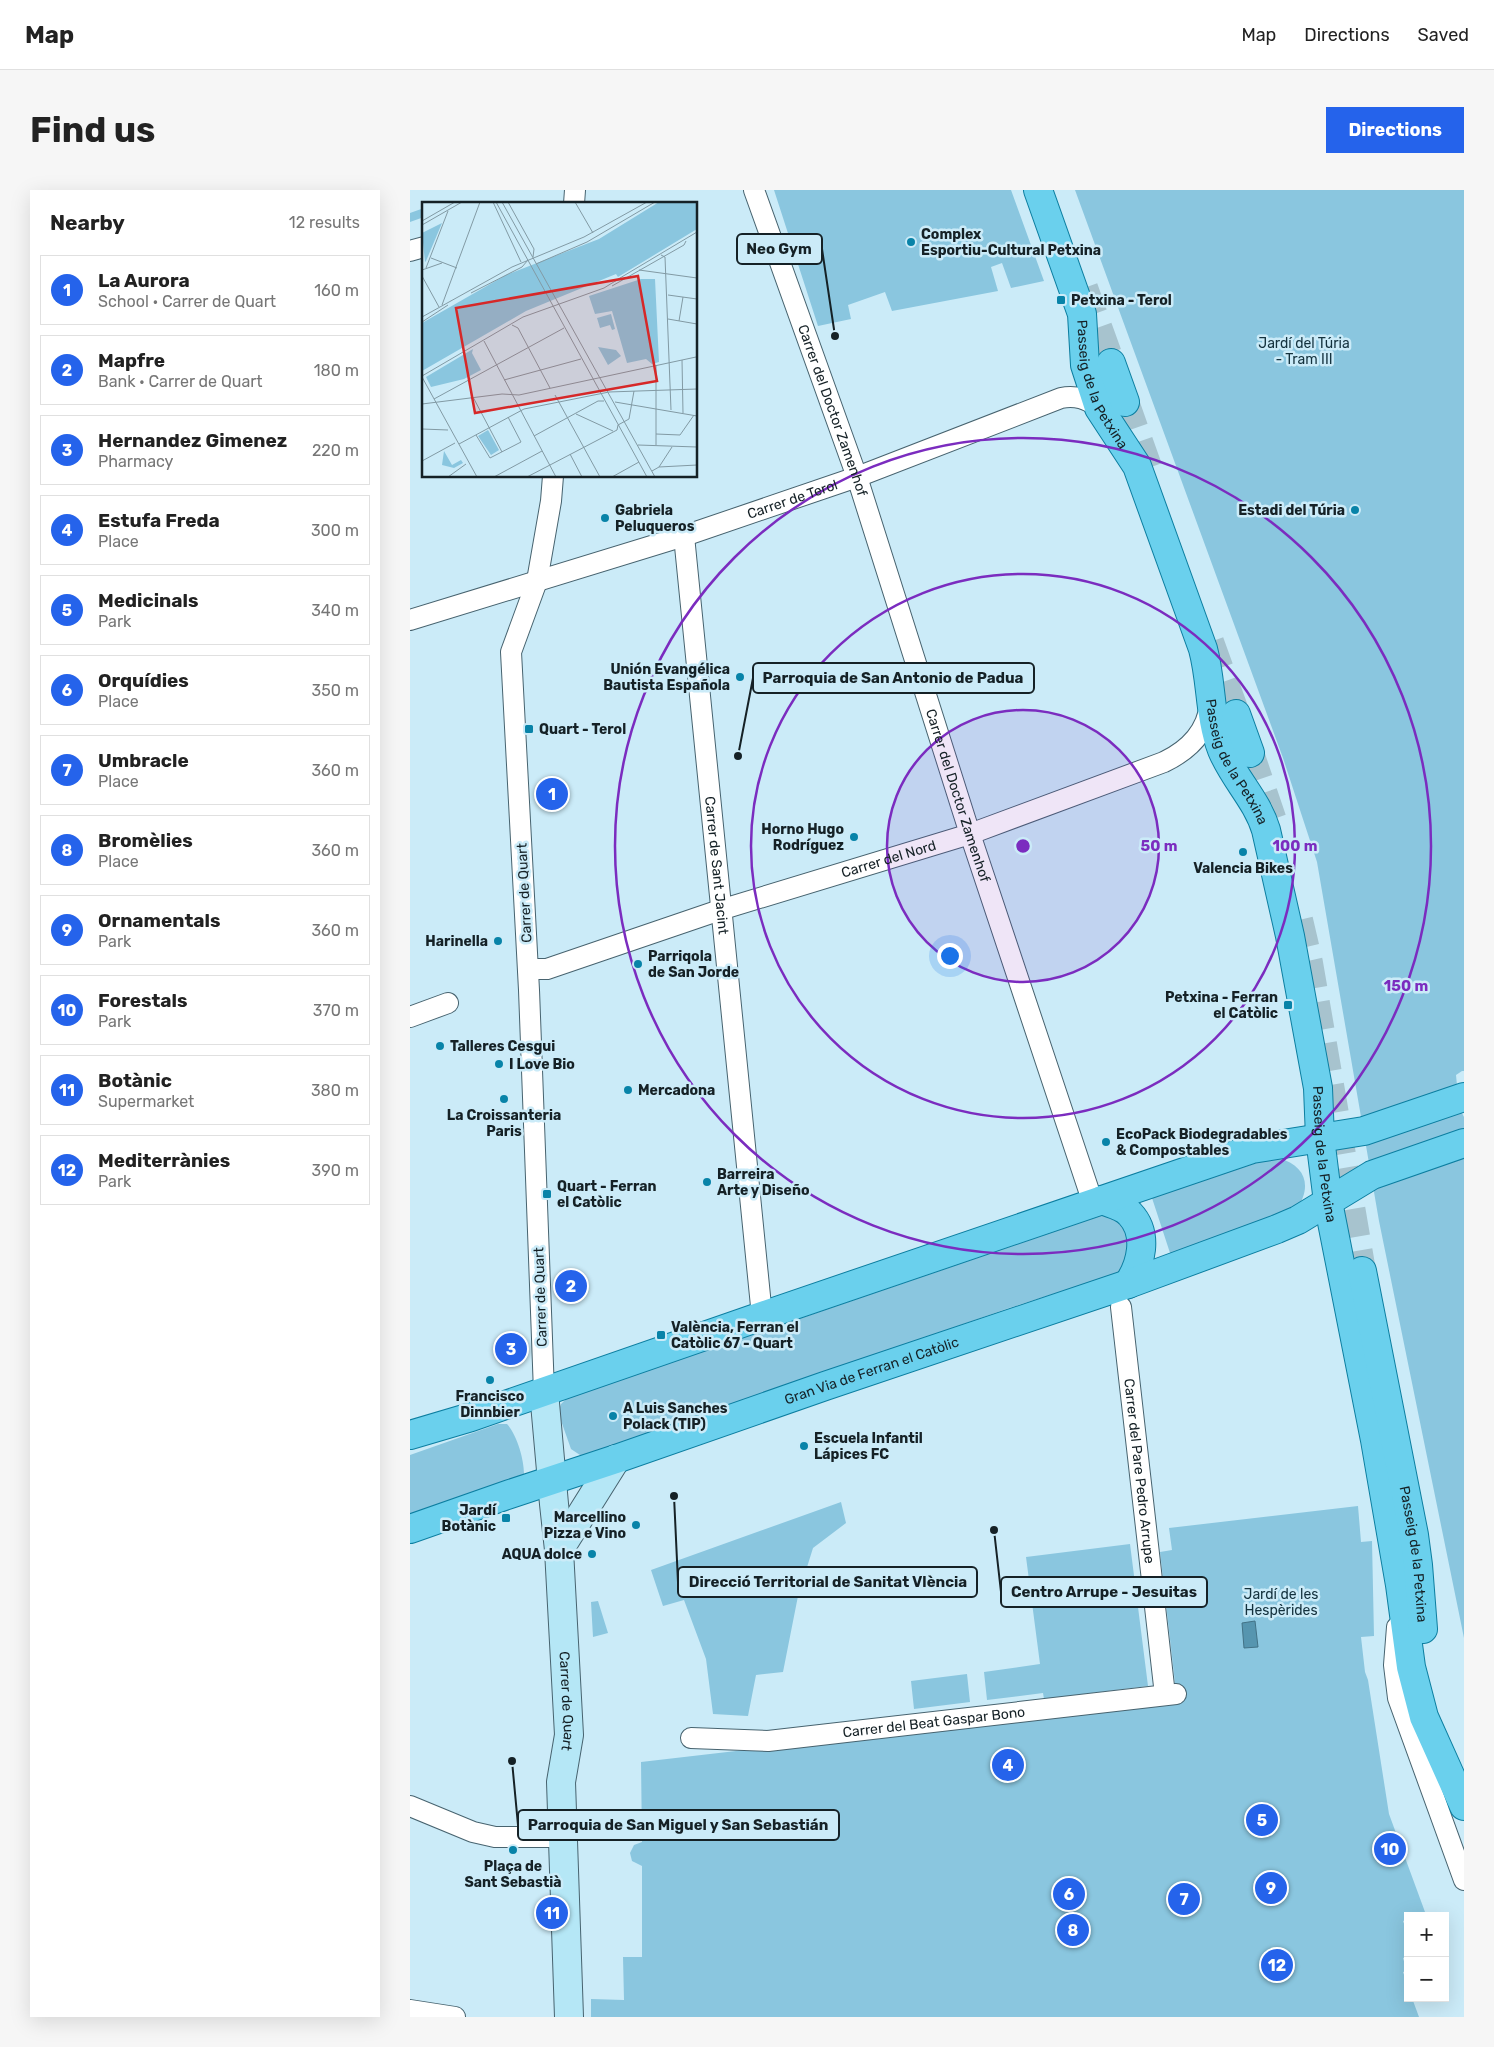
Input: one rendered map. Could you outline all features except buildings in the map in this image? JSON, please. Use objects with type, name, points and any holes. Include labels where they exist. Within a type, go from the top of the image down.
[{"type":"main road","name":"Passeig de la Petxina","points":[[1038,190],[1082,314],[1083,357],[1112,405],[1138,466],[1203,649],[1207,664],[1212,715],[1221,748],[1229,765],[1262,817],[1266,830],[1290,936],[1318,1088],[1320,1138],[1328,1202],[1376,1440],[1400,1584],[1410,1667],[1424,1717],[1464,1806]]},
{"type":"main road","name":"Passeig de la Petxina","points":[[1111,363],[1112,405]]},
{"type":"main road","name":"Passeig de la Petxina","points":[[1236,714],[1250,753]]},
{"type":"main road","points":[[410,1436],[471,1418],[762,1316],[1252,1149],[1364,1131],[1464,1097]]},
{"type":"main road","name":"Gran Via de Ferran el Catòlic","points":[[410,1529],[510,1494],[552,1482],[825,1386],[1124,1296],[1298,1220],[1372,1175],[1464,1143]]},
{"type":"main road","points":[[1097,1201],[1119,1206],[1131,1215],[1140,1234],[1141,1258],[1124,1296]]},
{"type":"main road","name":"Passeig de la Petxina","points":[[1362,1272],[1414,1535],[1426,1666],[1442,1734],[1464,1806]]},
{"type":"street","name":"Carrer del Doctor Zamenhof","points":[[754,190],[857,477],[970,834],[1097,1201]]},
{"type":"street","points":[[410,252],[422,248]]},
{"type":"street","name":"Carrer de Terol","points":[[410,620],[684,536],[857,477],[1062,398],[1072,396],[1112,405]]},
{"type":"street","name":"Carrer de Quart","points":[[553,478],[551,501],[537,581],[511,652],[528,969],[544,1392],[559,1550],[569,1735],[561,1782],[569,2017]]},
{"type":"street","name":"Carrer de Sant Jacint","points":[[684,536],[762,1316]]},
{"type":"street","name":"Carrer del Nord","points":[[528,969],[547,969],[720,910],[970,834],[1176,756],[1188,747],[1201,730],[1208,716],[1210,697]]},
{"type":"street","points":[[410,1017],[448,1003]]},
{"type":"street","name":"Carrer del Pare Pedro Arrupe","points":[[1124,1296],[1171,1695]]},
{"type":"street","points":[[559,1550],[616,1459]]},
{"type":"street","name":"Passeig de la Petxina","points":[[1386,1506],[1397,1617],[1394,1665],[1398,1698],[1464,1880]]},
{"type":"street","name":"Carrer del Beat Gaspar Bono","points":[[691,1738],[768,1741],[1171,1695]]},
{"type":"street","points":[[410,1806],[473,1832],[494,1838],[564,1837]]},
{"type":"street","points":[[410,2010],[455,2017]]},
{"type":"green space","name":"Complex Esportiu-Cultural Petxina","points":[[774,190],[1011,190],[1044,281],[1011,288],[1002,263],[991,267],[998,291],[892,311],[885,292],[848,305],[851,319],[818,326]]},
{"type":"green space","name":"Jardí del Túria - Tram III","points":[[1075,190],[1464,190],[1464,1638],[1379,1221],[1317,862],[1283,758]]},
{"type":"green space","points":[[422,209],[422,218],[410,222],[410,213]]},
{"type":"green space","points":[[1279,1158],[1295,1166],[1304,1178],[1305,1185],[1302,1201],[1297,1209],[1171,1256],[1152,1198],[1262,1161]]},
{"type":"green space","points":[[1109,1213],[1114,1213],[1132,1237],[1123,1272],[1009,1308],[592,1455],[580,1455],[571,1449],[558,1412],[561,1404],[567,1398]]},
{"type":"green space","points":[[498,1424],[507,1424],[514,1434],[521,1454],[524,1474],[517,1480],[410,1516],[410,1455]]},
{"type":"green space","points":[[841,1502],[846,1523],[813,1548],[798,1596],[783,1672],[756,1675],[748,1716],[713,1714],[706,1659],[684,1600],[663,1606],[651,1570]]},
{"type":"green space","name":"Jardí de les Hespèrides","points":[[1358,1506],[1361,1542],[1372,1541],[1374,1636],[1361,1637],[1365,1672],[1368,1680],[1389,1814],[1425,1912],[1404,1912],[1403,1921],[1404,2002],[1413,2002],[1419,2017],[591,2017],[591,1999],[624,2000],[623,1957],[642,1957],[642,1866],[632,1861],[630,1853],[634,1845],[642,1842],[641,1762],[1177,1700],[1160,1552],[1172,1550],[1169,1528]]},
{"type":"green space","points":[[1130,1544],[1148,1686],[1044,1699],[1043,1693],[987,1700],[984,1672],[1040,1664],[1026,1557]]},
{"type":"green space","points":[[598,1601],[608,1633],[593,1637],[591,1602]]},
{"type":"green space","points":[[967,1674],[970,1702],[914,1709],[911,1681]]},
{"type":"shaded area","points":[[1255,1621],[1258,1647],[1244,1648],[1242,1623]]},
{"type":"pier","points":[[1464,1071],[1464,1117],[1459,1107],[1456,1075]]},
{"type":"tunnel","points":[[1084,288],[1111,363]]},
{"type":"tunnel","points":[[1125,402],[1153,481]]},
{"type":"tunnel","points":[[1210,642],[1236,714]]},
{"type":"tunnel","points":[[1250,753],[1275,827]]},
{"type":"tunnel","points":[[1299,920],[1309,963],[1362,1271]]},
{"type":"place","name":"Complex Esportiu-Cultural Petxina","points":[[911,242]]},
{"type":"place","name":"Petxina - Terol","points":[[1061,300]]},
{"type":"place","name":"Neo Gym","points":[[835,336]]},
{"type":"place","name":"Estadi del Túria","points":[[1355,510]]},
{"type":"place","name":"Gabriela Peluqueros","points":[[605,518]]},
{"type":"place","name":"Unión Evangélica Bautista Española","points":[[740,677]]},
{"type":"place","name":"Quart - Terol","points":[[529,729]]},
{"type":"place","name":"Parroquia de San Antonio de Padua","points":[[738,756]]},
{"type":"place","name":"La Aurora","points":[[552,794]]},
{"type":"place","name":"Horno Hugo Rodríguez","points":[[854,837]]},
{"type":"place","name":"Valencia Bikes","points":[[1243,852]]},
{"type":"place","name":"Harinella","points":[[498,941]]},
{"type":"place","name":"Parriqola de San Jorde","points":[[638,964]]},
{"type":"place","name":"Petxina - Ferran el Catòlic","points":[[1288,1005]]},
{"type":"place","name":"Talleres Cesgui","points":[[440,1046]]},
{"type":"place","name":"I Love Bio","points":[[499,1064]]},
{"type":"place","name":"Mercadona","points":[[628,1090]]},
{"type":"place","name":"La Croissanteria Paris","points":[[504,1099]]},
{"type":"place","name":"EcoPack Biodegradables & Compostables","points":[[1106,1142]]},
{"type":"place","name":"Barreira Arte y Diseño","points":[[707,1182]]},
{"type":"place","name":"Quart - Ferran el Catòlic","points":[[547,1194]]},
{"type":"place","name":"Mapfre","points":[[571,1286]]},
{"type":"place","name":"València, Ferran el Catòlic 67 - Quart","points":[[661,1335]]},
{"type":"place","name":"Hernandez Gimenez","points":[[511,1349]]},
{"type":"place","name":"Francisco Dinnbier","points":[[490,1380]]},
{"type":"place","name":"A Luis Sanches Polack (TIP)","points":[[613,1416]]},
{"type":"place","name":"Escuela Infantil Lápices FC","points":[[804,1446]]},
{"type":"place","name":"Direcció Territorial de Sanitat Vlència","points":[[674,1496]]},
{"type":"place","name":"Jardí Botànic","points":[[506,1518]]},
{"type":"place","name":"Marcellino Pizza e Vino","points":[[636,1525]]},
{"type":"place","name":"Centro Arrupe - Jesuitas","points":[[994,1530]]},
{"type":"place","name":"AQUA dolce","points":[[592,1554]]},
{"type":"place","name":"Parroquia de San Miguel y San Sebastián","points":[[512,1761]]},
{"type":"place","name":"Estufa Freda","points":[[1008,1765]]},
{"type":"place","name":"Medicinals","points":[[1262,1820]]},
{"type":"place","name":"Forestals","points":[[1390,1849]]},
{"type":"place","name":"Plaça de Sant Sebastià","points":[[513,1850]]},
{"type":"place","name":"Ornamentals","points":[[1271,1888]]},
{"type":"place","name":"Orquídies","points":[[1069,1894]]},
{"type":"place","name":"Umbracle","points":[[1184,1899]]},
{"type":"place","name":"Botànic","points":[[552,1913]]},
{"type":"place","name":"Bromèlies","points":[[1073,1930]]},
{"type":"place","name":"Mediterrànies","points":[[1277,1965]]}]
